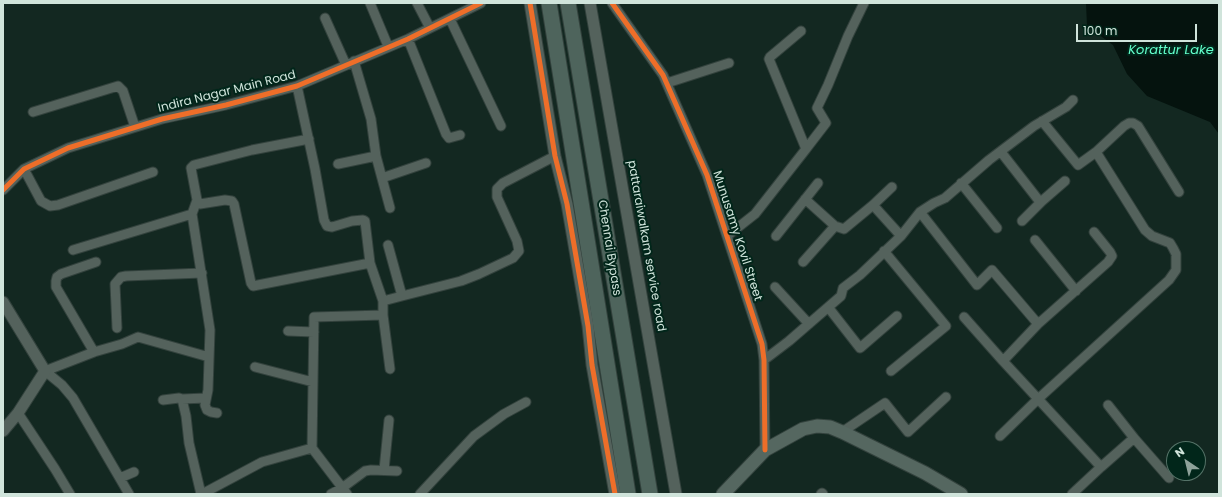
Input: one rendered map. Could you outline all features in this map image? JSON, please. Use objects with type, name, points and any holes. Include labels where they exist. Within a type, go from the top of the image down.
[{"type":"highway","name":"Chennai Bypass","points":[[549,3],[628,494]]},
{"type":"highway","name":"Chennai Bypass","points":[[568,3],[650,494]]},
{"type":"main road","points":[[723,494],[765,450],[803,429],[818,426],[830,427],[842,432],[925,473],[961,494]]},
{"type":"street","points":[[370,3],[388,46]]},
{"type":"street","points":[[417,3],[430,28]]},
{"type":"street","name":"Indira Nagar Main Road","points":[[3,190],[24,169],[68,148],[162,119],[226,105],[297,86],[388,46],[408,39],[450,19],[470,5],[481,3]]},
{"type":"street","points":[[530,3],[555,156],[567,204],[588,326],[592,365],[615,494]]},
{"type":"street","name":"pattaraiwalkam service road","points":[[590,3],[676,494]]},
{"type":"street","name":"Munusamy Kovil Street","points":[[612,3],[663,75],[707,175],[762,344],[764,360],[765,450]]},
{"type":"street","points":[[727,236],[755,214],[826,123],[817,108],[864,3]]},
{"type":"street","points":[[325,18],[350,63],[371,119],[376,156],[390,208]]},
{"type":"street","points":[[450,19],[501,126]]},
{"type":"street","points":[[801,31],[769,59],[806,149]]},
{"type":"street","points":[[408,39],[446,134],[449,138],[460,135]]},
{"type":"street","points":[[667,83],[730,64]]},
{"type":"street","points":[[33,112],[118,86],[123,91],[135,127]]},
{"type":"street","points":[[297,86],[309,139],[324,220],[327,226],[332,227],[352,221],[365,221],[370,263],[383,301],[383,315],[390,369]]},
{"type":"street","points":[[764,360],[841,296],[843,288],[860,275],[901,236],[920,212],[945,198],[961,183],[1001,152],[1042,121],[1066,107],[1073,100]]},
{"type":"street","points":[[1042,121],[1078,165],[1096,152],[1124,126],[1129,123],[1133,123],[1138,126],[1179,192]]},
{"type":"street","points":[[217,413],[207,410],[205,405],[208,390],[210,330],[192,214],[197,200],[191,168],[194,165],[252,150],[309,139]]},
{"type":"street","points":[[1001,152],[1038,200],[1042,201]]},
{"type":"street","points":[[1000,436],[1038,399],[1169,280],[1176,270],[1176,254],[1170,243],[1152,236],[1145,230],[1096,152]]},
{"type":"street","points":[[338,164],[376,156]]},
{"type":"street","points":[[383,301],[461,281],[513,258],[519,251],[517,241],[497,197],[496,189],[503,183],[555,156]]},
{"type":"street","points":[[382,178],[426,162]]},
{"type":"street","points":[[24,169],[41,201],[50,206],[58,206],[153,172]]},
{"type":"street","points":[[1022,221],[1065,181]]},
{"type":"street","points":[[776,236],[818,183]]},
{"type":"street","points":[[961,183],[997,228]]},
{"type":"street","points":[[805,199],[836,226],[844,230],[874,205],[892,187]]},
{"type":"street","points":[[197,200],[200,204],[225,200],[232,201],[234,204],[251,284],[253,286],[370,263]]},
{"type":"street","points":[[874,205],[901,236]]},
{"type":"street","points":[[920,212],[977,285],[992,270],[1038,324]]},
{"type":"street","points":[[73,250],[192,214]]},
{"type":"street","points":[[803,262],[836,226]]},
{"type":"street","points":[[1003,361],[1038,324],[1108,262],[1112,256],[1094,232]]},
{"type":"street","points":[[1035,240],[1076,291]]},
{"type":"street","points":[[388,245],[402,296]]},
{"type":"street","points":[[884,251],[946,326],[891,371]]},
{"type":"street","points":[[94,352],[56,287],[56,282],[57,277],[61,274],[96,262]]},
{"type":"street","points":[[117,328],[115,284],[121,277],[202,273]]},
{"type":"street","points":[[775,287],[808,324]]},
{"type":"street","points":[[3,302],[46,371],[62,384],[73,398],[129,494]]},
{"type":"street","points":[[828,307],[860,348],[897,316]]},
{"type":"street","points":[[344,491],[312,448],[314,317],[383,315]]},
{"type":"street","points":[[964,317],[1101,467]]},
{"type":"street","points":[[288,332],[314,332]]},
{"type":"street","points":[[3,431],[18,413],[46,371],[94,352],[120,345],[138,336],[209,357]]},
{"type":"street","points":[[255,367],[313,382]]},
{"type":"street","points":[[842,432],[885,403],[908,432],[946,397]]},
{"type":"street","points":[[163,400],[179,398],[206,398]]},
{"type":"street","points":[[182,399],[186,416],[189,443],[202,494],[262,462],[312,448]]},
{"type":"street","points":[[420,494],[474,436],[504,414],[526,402]]},
{"type":"street","points":[[1108,405],[1166,475]]},
{"type":"street","points":[[18,413],[70,494]]},
{"type":"street","points":[[384,470],[389,420]]},
{"type":"street","points":[[1072,494],[1134,438]]},
{"type":"street","points":[[331,494],[344,491],[365,471],[397,471]]},
{"type":"street","points":[[120,478],[134,472]]},
{"type":"water","name":"Korattur Lake","points":[[1086,3],[1219,3],[1219,134],[1210,122],[1147,96],[1127,74],[1113,45],[1087,26]]},
{"type":"cycle path","points":[[3,190],[24,169],[68,148],[162,119],[226,105],[297,86],[408,39],[481,3]]},
{"type":"cycle path","points":[[530,3],[555,156],[567,204],[588,326],[592,365],[615,494]]},
{"type":"cycle path","points":[[612,3],[663,75],[707,175],[762,344],[764,360],[765,450]]}]
